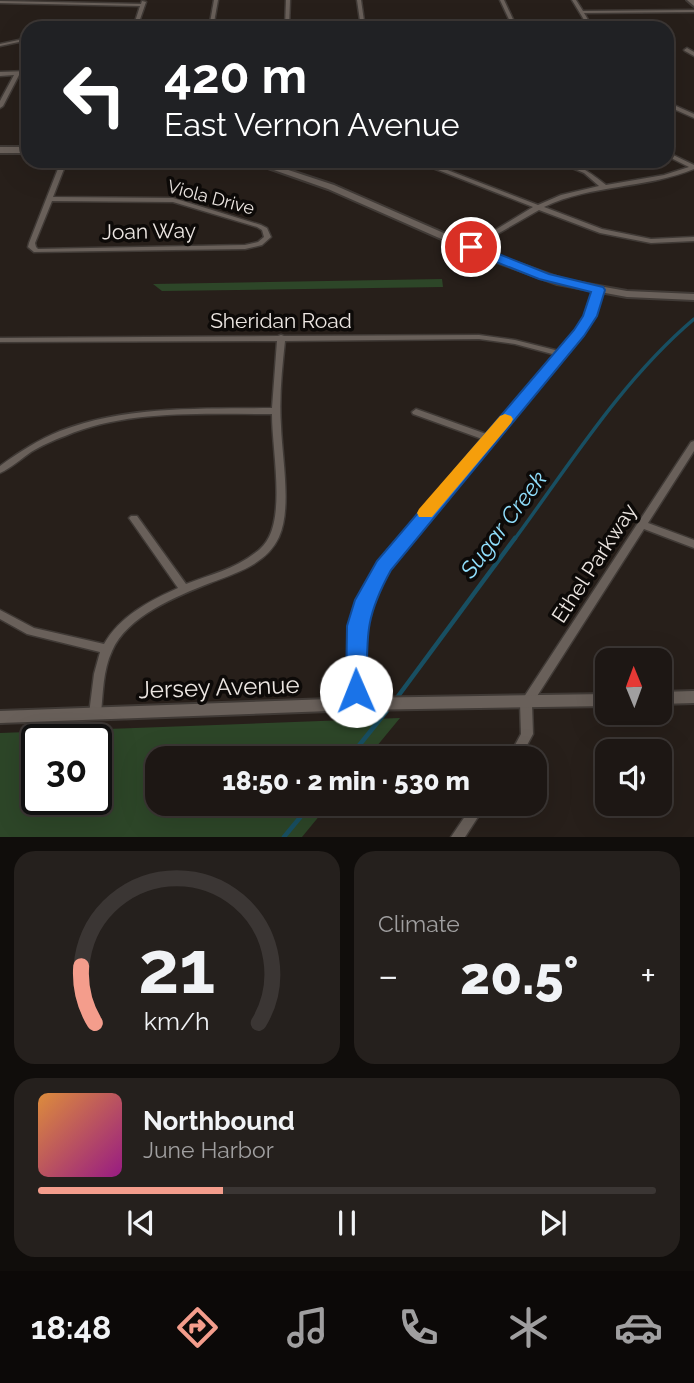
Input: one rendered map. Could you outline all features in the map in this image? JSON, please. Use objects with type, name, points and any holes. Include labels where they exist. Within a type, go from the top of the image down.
[{"type":"main road","points":[[690,0],[694,4]]},
{"type":"main road","points":[[0,150],[21,150]]},
{"type":"main road","points":[[277,168],[311,179],[544,276],[598,290],[644,296],[690,297]]},
{"type":"street","points":[[212,21],[216,0]]},
{"type":"street","points":[[288,0],[288,21]]},
{"type":"street","points":[[359,0],[362,21]]},
{"type":"street","points":[[502,0],[512,21]]},
{"type":"street","points":[[574,0],[587,21]]},
{"type":"street","points":[[0,2],[144,3],[138,21]]},
{"type":"street","points":[[582,12],[694,11]]},
{"type":"street","points":[[0,46],[21,41]]},
{"type":"street","points":[[687,50],[694,54]]},
{"type":"street","points":[[0,74],[21,74]]},
{"type":"street","points":[[0,106],[17,74]]},
{"type":"street","points":[[674,107],[694,116]]},
{"type":"street","points":[[684,112],[694,108]]},
{"type":"street","points":[[674,157],[694,167]]},
{"type":"street","points":[[471,247],[538,208],[571,194],[663,178],[694,167]]},
{"type":"street","points":[[50,199],[61,168]]},
{"type":"street","points":[[436,168],[600,231],[652,241],[694,239]]},
{"type":"street","points":[[576,168],[605,187]]},
{"type":"street","name":"Viola Drive","points":[[50,199],[149,198],[184,202],[263,227],[268,235],[264,241]]},
{"type":"street","name":"Joan Way","points":[[50,199],[32,243],[33,249],[245,247],[264,241]]},
{"type":"street","points":[[362,704],[356,638],[370,589],[400,545],[589,318],[598,290]]},
{"type":"street","points":[[95,714],[98,682],[106,649],[115,636],[143,611],[184,589],[246,564],[265,551],[274,539],[280,502],[275,411],[281,337]]},
{"type":"street","name":"Sheridan Road","points":[[0,340],[479,337],[515,342],[560,354]]},
{"type":"street","points":[[0,470],[42,442],[68,430],[106,419],[133,415],[275,411]]},
{"type":"street","points":[[416,412],[488,438]]},
{"type":"street","name":"Ethel Parkway","points":[[526,702],[694,444]]},
{"type":"street","points":[[134,518],[184,589]]},
{"type":"street","points":[[642,525],[694,544]]},
{"type":"street","points":[[0,614],[32,631],[106,649]]},
{"type":"street","points":[[672,698],[694,697]]},
{"type":"street","name":"Jersey Avenue","points":[[0,717],[362,704],[595,700]]},
{"type":"street","points":[[520,746],[527,734],[526,702]]},
{"type":"street","points":[[457,837],[472,816]]},
{"type":"green space","points":[[442,279],[443,287],[162,291],[153,284]]},
{"type":"green space","points":[[400,718],[377,746],[145,746],[145,816],[319,816],[302,837],[0,837],[0,733],[21,732],[21,815],[112,815],[112,729]]},
{"type":"waterway","name":"Sugar Creek","points":[[514,540],[620,396],[643,369],[694,319]]},
{"type":"waterway","name":"Sugar Creek","points":[[396,699],[515,538]]},
{"type":"waterway","name":"Sugar Creek","points":[[359,746],[389,708]]},
{"type":"waterway","name":"Sugar Creek","points":[[284,837],[301,816]]},
{"type":"slow traffic","points":[[425,513],[505,419]]},
{"type":"route","points":[[356,691],[357,626],[370,589],[384,566],[431,506],[579,333],[590,316],[598,290],[544,276],[471,247]]}]
